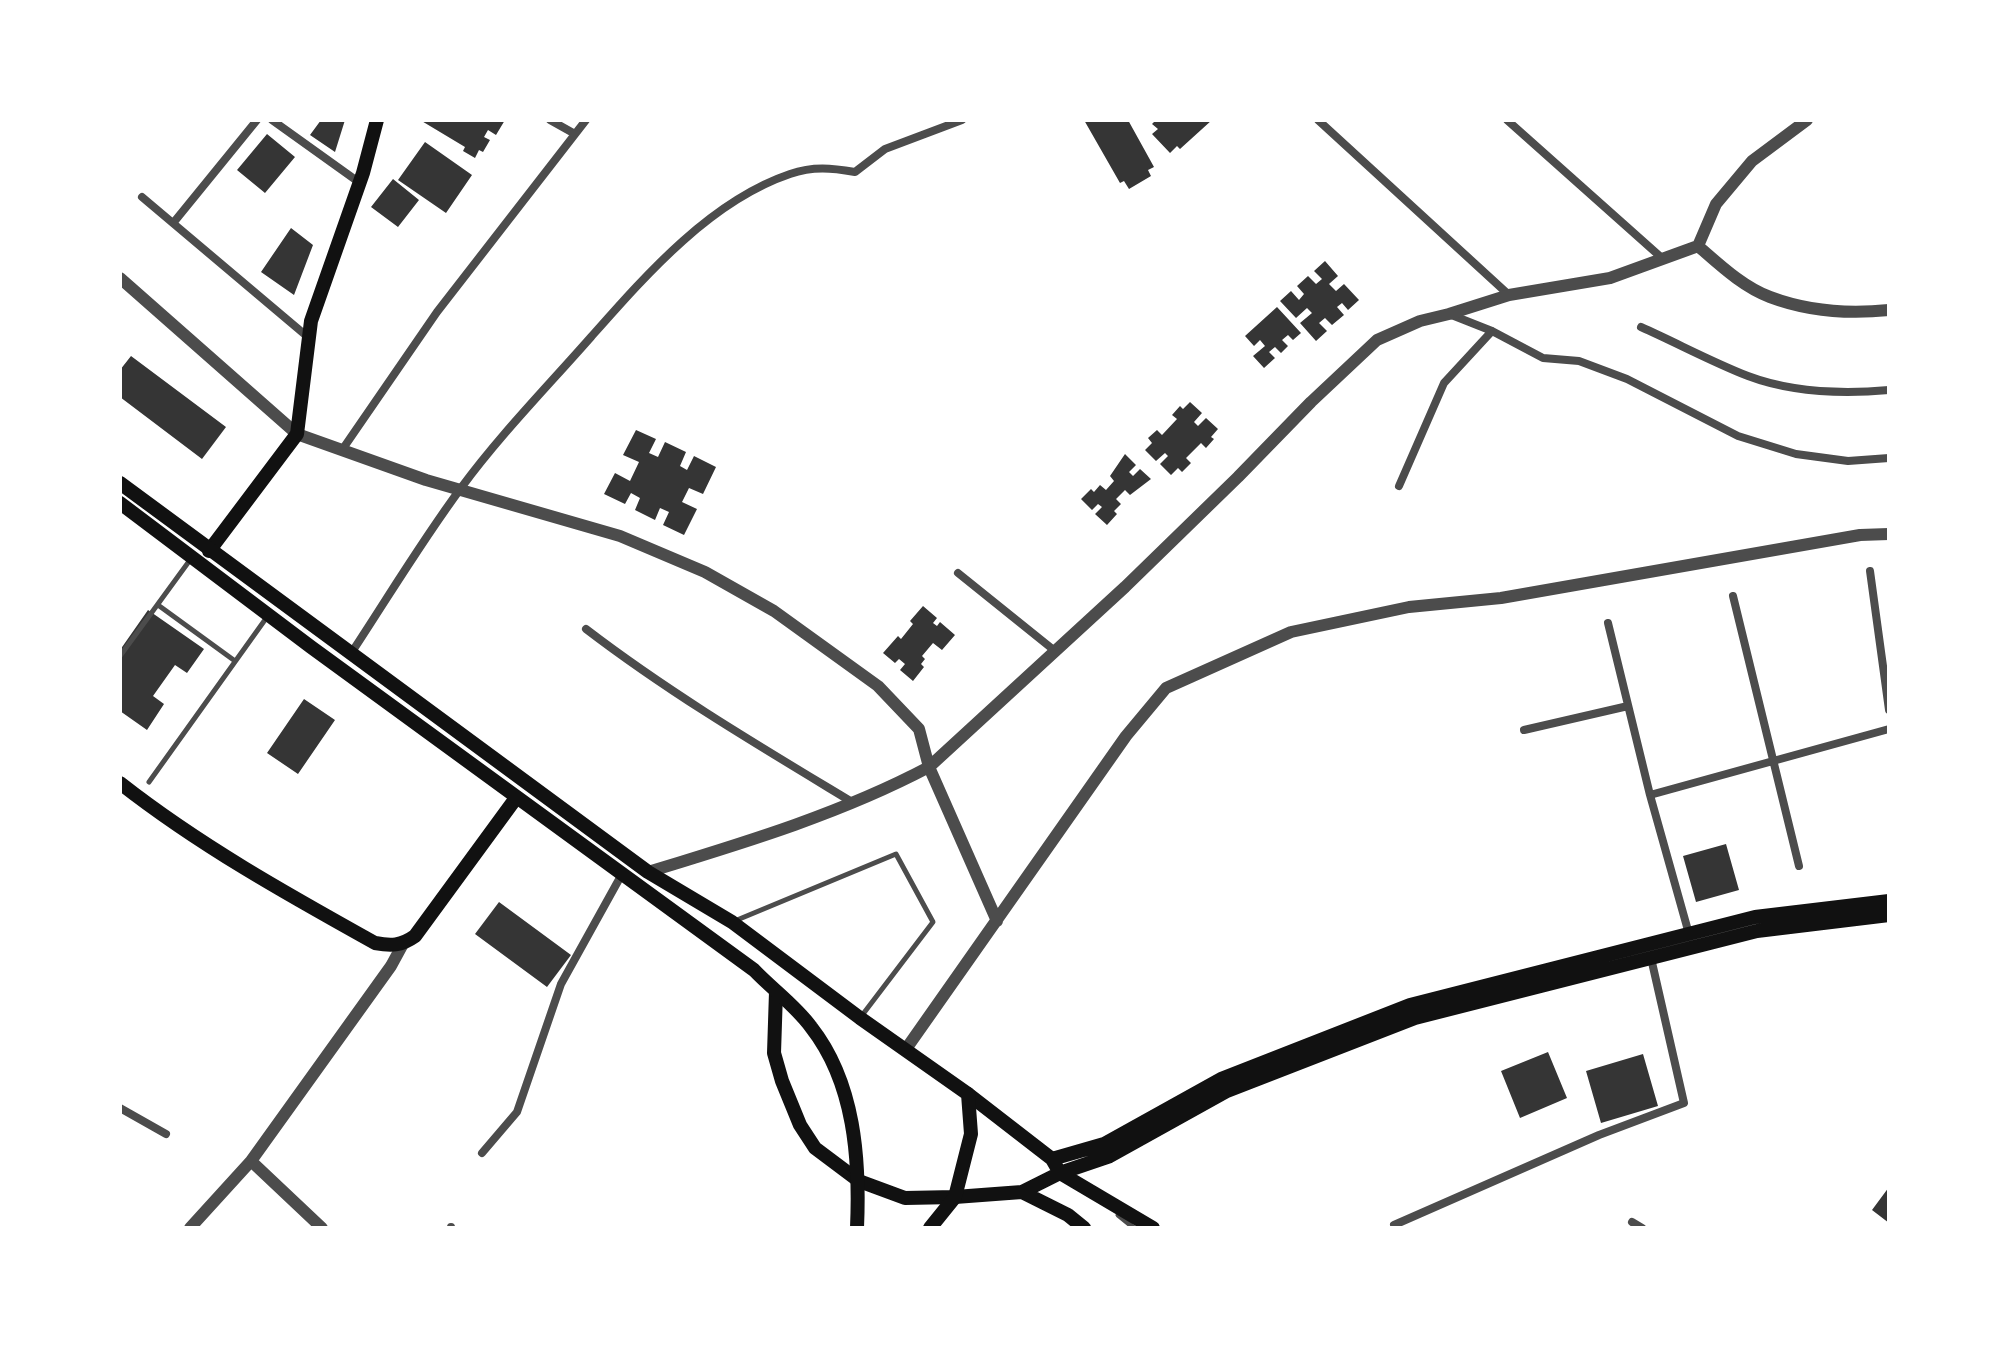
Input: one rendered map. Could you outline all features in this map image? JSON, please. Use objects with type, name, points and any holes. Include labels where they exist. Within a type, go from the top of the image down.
[{"type":"main road","points":[[209,551],[297,434],[311,321],[360,183],[377,120]]},
{"type":"main road","points":[[120,483],[648,872],[732,922],[968,1094],[1052,1159],[1060,1173],[1153,1228]]},
{"type":"main road","points":[[120,503],[516,798],[754,970],[811,1026],[839,1073],[851,1125],[859,1181],[857,1228]]},
{"type":"main road","points":[[120,783],[283,892],[375,943],[390,946],[403,944],[415,936],[516,798]]},
{"type":"main road","points":[[1052,1159],[1104,1144],[1221,1079],[1410,1005],[1755,917],[1889,901]]},
{"type":"main road","points":[[776,992],[774,1053],[800,1125],[815,1148],[859,1181],[905,1198],[955,1197],[1022,1192],[1060,1173],[1110,1156],[1227,1091],[1415,1018],[1757,931],[1889,915]]},
{"type":"main road","points":[[930,1228],[955,1197],[971,1134],[968,1094]]},
{"type":"main road","points":[[1022,1192],[1068,1215],[1084,1228]]},
{"type":"street","points":[[174,222],[257,120]]},
{"type":"street","points":[[272,120],[360,183]]},
{"type":"street","points":[[550,120],[575,134]]},
{"type":"street","points":[[342,450],[437,312],[586,120]]},
{"type":"street","points":[[350,655],[460,489],[490,451],[637,285],[678,244],[744,196],[790,174],[823,167],[855,172],[885,149],[962,120]]},
{"type":"street","points":[[1318,120],[1509,295]]},
{"type":"street","points":[[1507,120],[1663,259]]},
{"type":"street","points":[[648,872],[749,842],[890,788],[929,767],[1159,554],[1377,340],[1420,321],[1509,295],[1610,278],[1698,246],[1716,204],[1743,171],[1807,120]]},
{"type":"street","points":[[142,197],[309,338]]},
{"type":"street","points":[[1698,246],[1729,273],[1769,297],[1828,311],[1889,310]]},
{"type":"street","points":[[120,278],[297,434],[460,489],[620,536],[705,572],[774,611],[878,686],[919,729],[929,767],[997,921]]},
{"type":"street","points":[[1449,314],[1492,331],[1543,358],[1579,361],[1627,379],[1738,436],[1796,454],[1848,461],[1889,458]]},
{"type":"street","points":[[1641,327],[1762,380],[1797,388],[1838,392],[1889,390]]},
{"type":"street","points":[[1399,486],[1444,383],[1492,331]]},
{"type":"street","points":[[906,1049],[1126,736],[1166,688],[1291,632],[1409,607],[1501,598],[1860,535],[1889,534]]},
{"type":"street","points":[[1870,571],[1889,710]]},
{"type":"street","points":[[958,573],[1055,651]]},
{"type":"street","points":[[1733,596],[1799,866]]},
{"type":"street","points":[[1608,623],[1650,795],[1689,934]]},
{"type":"street","points":[[586,629],[711,718],[852,802]]},
{"type":"street","points":[[1524,730],[1628,706]]},
{"type":"street","points":[[1650,795],[1889,729]]},
{"type":"street","points":[[482,1153],[517,1112],[561,984],[622,874]]},
{"type":"street","points":[[190,1228],[251,1161],[391,966],[403,944]]},
{"type":"street","points":[[1394,1225],[1599,1135],[1684,1103],[1651,958]]},
{"type":"street","points":[[120,1108],[166,1134]]},
{"type":"street","points":[[251,1161],[322,1228]]},
{"type":"street","points":[[1632,1222],[1642,1228]]},
{"type":"lane","points":[[120,656],[192,557]]},
{"type":"lane","points":[[158,605],[235,661]]},
{"type":"lane","points":[[149,782],[268,615]]},
{"type":"lane","points":[[732,922],[896,854],[933,922],[860,1018]]},
{"type":"lane","points":[[1096,1196],[1134,1228]]},
{"type":"building","points":[[321,120],[345,120],[335,152],[310,135]]},
{"type":"building","points":[[420,120],[505,120],[496,135],[488,130],[484,137],[490,140],[475,158],[463,151],[465,147]]},
{"type":"building","points":[[1084,120],[1128,120],[1154,167],[1148,170],[1151,176],[1129,189],[1124,181],[1120,183]]},
{"type":"building","points":[[1156,120],[1212,120],[1180,149],[1177,146],[1170,153],[1152,134],[1158,129],[1152,124]]},
{"type":"building","points":[[267,134],[295,157],[265,193],[237,170]]},
{"type":"building","points":[[425,142],[472,175],[446,213],[398,180]]},
{"type":"building","points":[[393,179],[419,200],[398,227],[371,207]]},
{"type":"building","points":[[291,228],[313,245],[294,295],[261,272]]},
{"type":"building","points":[[1325,261],[1338,276],[1329,284],[1336,291],[1344,284],[1359,300],[1348,310],[1342,303],[1337,307],[1344,315],[1332,325],[1325,318],[1319,323],[1327,331],[1316,341],[1300,323],[1312,313],[1307,308],[1296,318],[1280,301],[1291,291],[1299,300],[1304,294],[1297,286],[1308,276],[1316,284],[1322,279],[1314,271]]},
{"type":"building","points":[[1277,307],[1301,333],[1293,340],[1288,335],[1282,340],[1288,346],[1281,353],[1275,347],[1269,352],[1275,358],[1264,368],[1253,356],[1265,346],[1260,340],[1254,346],[1245,336]]},
{"type":"building","points":[[131,356],[226,427],[202,459],[120,397],[120,370]]},
{"type":"building","points":[[1190,402],[1202,413],[1194,422],[1198,426],[1206,418],[1218,429],[1206,448],[1201,443],[1186,458],[1191,463],[1182,472],[1178,468],[1171,475],[1160,464],[1168,456],[1165,453],[1156,461],[1145,450],[1152,443],[1148,438],[1157,430],[1162,435],[1177,419],[1172,415],[1180,406],[1183,409]]},
{"type":"building","points":[[636,430],[656,439],[649,453],[658,457],[665,442],[686,452],[680,466],[687,470],[694,456],[716,467],[703,494],[689,488],[682,502],[697,509],[684,535],[663,525],[669,512],[660,508],[655,520],[635,510],[640,498],[631,493],[625,504],[604,494],[615,473],[630,481],[639,462],[623,455]]},
{"type":"building","points":[[1125,454],[1136,465],[1129,472],[1133,476],[1140,469],[1151,479],[1130,495],[1125,490],[1116,499],[1121,504],[1107,525],[1095,514],[1102,507],[1098,504],[1092,510],[1081,499],[1100,485],[1106,490],[1114,481],[1110,476]]},
{"type":"building","points":[[923,606],[937,618],[933,623],[937,626],[940,622],[955,635],[942,650],[933,643],[922,656],[925,659],[921,664],[924,667],[913,681],[900,670],[905,664],[899,659],[895,663],[883,653],[898,636],[901,639],[913,624],[910,621]]},
{"type":"building","points":[[148,610],[204,649],[187,673],[175,665],[153,696],[164,704],[147,730],[120,711],[120,650]]},
{"type":"building","points":[[304,699],[335,720],[298,774],[267,753]]},
{"type":"building","points":[[1726,844],[1739,890],[1696,902],[1683,856]]},
{"type":"building","points":[[499,902],[571,955],[547,987],[475,934]]},
{"type":"building","points":[[1548,1052],[1567,1098],[1520,1118],[1501,1071]]},
{"type":"building","points":[[1643,1054],[1658,1106],[1601,1123],[1586,1071]]},
{"type":"building","points":[[1889,1187],[1889,1223],[1872,1210]]}]
